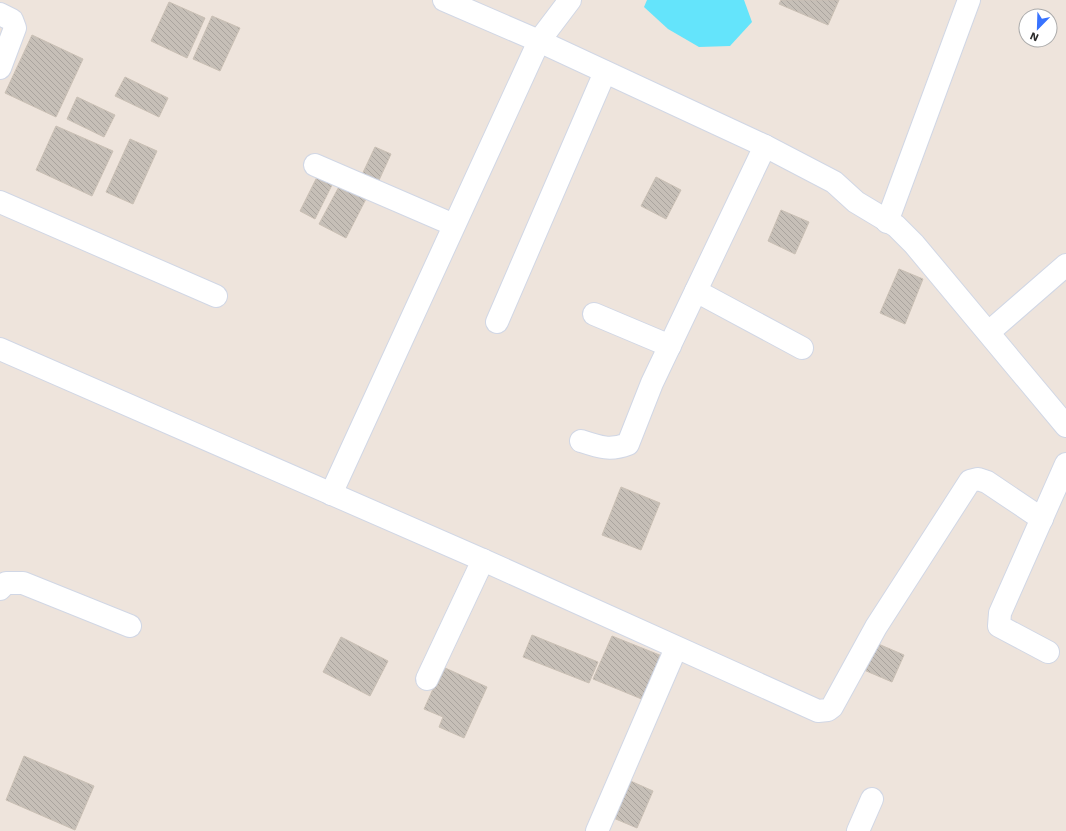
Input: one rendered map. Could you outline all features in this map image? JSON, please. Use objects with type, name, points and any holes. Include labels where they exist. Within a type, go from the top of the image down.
[{"type":"street","points":[[444,0],[539,41],[765,146],[834,182],[856,202],[903,232],[989,332],[1066,426]]},
{"type":"street","points":[[331,494],[539,41],[570,0]]},
{"type":"street","points":[[888,222],[969,0]]},
{"type":"street","points":[[0,14],[12,20],[15,28],[0,68]]},
{"type":"street","points":[[497,322],[605,72]]},
{"type":"street","points":[[581,441],[598,446],[616,448],[628,444],[652,384],[765,146]]},
{"type":"street","points":[[315,165],[454,225]]},
{"type":"street","points":[[0,202],[216,296]]},
{"type":"street","points":[[989,332],[1066,265]]},
{"type":"street","points":[[696,291],[802,348]]},
{"type":"street","points":[[594,314],[670,346]]},
{"type":"street","points":[[0,349],[483,560],[818,711],[828,710],[832,707],[847,684],[876,628],[970,481],[978,479],[987,482],[1042,519]]},
{"type":"street","points":[[1048,652],[1011,634],[999,626],[998,621],[1000,613],[1066,464]]},
{"type":"street","points":[[427,679],[483,560]]},
{"type":"street","points":[[0,590],[6,583],[23,583],[130,626]]},
{"type":"street","points":[[597,831],[676,648]]},
{"type":"street","points":[[858,831],[872,799]]},
{"type":"water","points":[[647,0],[744,0],[752,22],[730,46],[699,47],[668,29],[644,7]]},
{"type":"building","points":[[781,0],[839,0],[828,25],[779,4]]},
{"type":"building","points":[[169,2],[205,18],[187,58],[151,41]]},
{"type":"building","points":[[212,16],[240,28],[220,71],[193,59]]},
{"type":"building","points":[[32,35],[83,59],[56,117],[5,93]]},
{"type":"building","points":[[125,77],[168,98],[159,117],[115,96]]},
{"type":"building","points":[[77,97],[115,115],[104,137],[67,119]]},
{"type":"building","points":[[56,126],[113,151],[92,196],[36,170]]},
{"type":"building","points":[[130,139],[157,151],[133,204],[106,192]]},
{"type":"building","points":[[375,147],[391,154],[375,189],[359,181]]},
{"type":"building","points":[[321,169],[336,177],[315,219],[300,211]]},
{"type":"building","points":[[656,177],[681,190],[666,219],[641,206]]},
{"type":"building","points":[[342,181],[368,195],[346,238],[319,224]]},
{"type":"building","points":[[781,210],[809,222],[795,254],[768,241]]},
{"type":"building","points":[[899,269],[923,279],[905,324],[880,313]]},
{"type":"building","points":[[621,487],[660,503],[641,550],[602,535]]},
{"type":"building","points":[[532,635],[598,662],[589,683],[523,657]]},
{"type":"building","points":[[612,636],[662,656],[644,700],[593,679]]},
{"type":"building","points":[[341,637],[388,661],[370,696],[323,672]]},
{"type":"building","points":[[876,643],[904,655],[892,682],[864,670]]},
{"type":"building","points":[[443,667],[487,687],[464,738],[439,727],[443,717],[424,709]]},
{"type":"building","points":[[24,756],[94,786],[75,830],[6,800]]},
{"type":"building","points":[[626,779],[653,791],[637,828],[611,817]]}]
